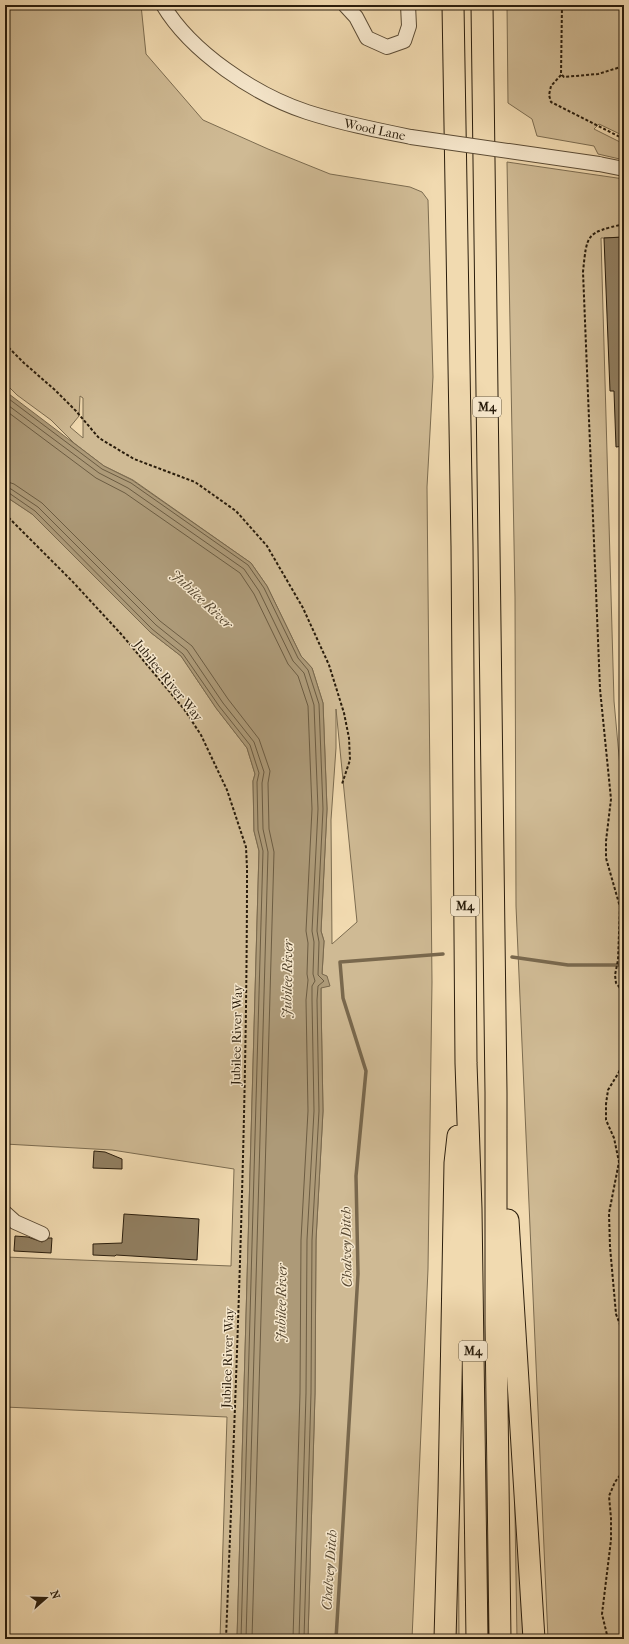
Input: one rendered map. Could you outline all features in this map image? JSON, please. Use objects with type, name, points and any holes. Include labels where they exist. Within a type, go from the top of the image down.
[{"type":"highway","name":"M4","points":[[453,5],[462,546],[466,1063],[471,1208],[477,1639]]},
{"type":"highway","name":"M4","points":[[482,5],[496,1092],[496,1324],[500,1639]]},
{"type":"highway","name":"M4","points":[[445,1639],[450,1492],[455,1163],[466,1063]]},
{"type":"highway","name":"M4","points":[[496,1092],[510,1244],[534,1639]]},
{"type":"street","name":"Wood Lane","points":[[163,5],[172,19],[199,48],[240,79],[271,96],[306,112],[351,125],[411,137],[624,168]]},
{"type":"street","points":[[345,5],[356,17],[367,38],[387,47],[404,41],[409,26],[407,5]]},
{"type":"street","points":[[5,1213],[15,1222],[42,1234]]},
{"type":"path","points":[[562,5],[561,75],[551,86],[549,95],[551,102],[624,139]]},
{"type":"path","points":[[561,75],[564,77],[586,76],[624,66]]},
{"type":"path","points":[[624,224],[592,233],[585,251],[583,272],[600,689],[611,799],[606,841],[606,858],[620,907],[618,960],[615,975],[616,983],[624,994]]},
{"type":"path","points":[[5,344],[70,406],[99,438],[134,459],[195,482],[236,511],[267,546],[303,608],[329,665],[344,713],[349,738],[350,760],[342,784]]},
{"type":"path","name":"Jubilee River Way","points":[[5,514],[72,581],[122,635],[184,709],[201,735],[227,790],[246,847],[247,899],[245,1051],[237,1342],[226,1639]]},
{"type":"path","points":[[624,1051],[619,1072],[608,1090],[606,1104],[606,1120],[614,1138],[619,1162],[616,1186],[609,1213],[610,1247],[616,1314],[624,1336]]},
{"type":"path","points":[[608,1639],[602,1614],[611,1540],[609,1496],[615,1482],[624,1470]]},
{"type":"shaded area","points":[[5,5],[141,5],[146,54],[203,120],[268,149],[330,174],[410,187],[422,192],[428,200],[433,377],[427,487],[432,982],[428,1269],[412,1639],[308,1639],[315,1393],[316,1240],[323,1111],[321,987],[329,986],[322,975],[324,941],[321,931],[327,809],[323,703],[312,668],[301,656],[267,586],[251,563],[133,480],[104,466],[74,443],[51,420],[17,395],[5,383]],"holes":[[[80,396],[83,398],[83,438],[70,427],[79,416]],[[336,709],[357,922],[332,944],[331,820],[336,748]]]},
{"type":"shaded area","points":[[507,5],[624,5],[624,136],[599,124],[594,129],[624,144],[624,160],[598,154],[594,146],[537,136],[532,119],[508,103]]},
{"type":"shaded area","points":[[507,162],[624,179],[624,237],[601,238],[614,701],[624,811],[624,1516],[621,1517],[624,1639],[548,1639],[516,906],[515,597]]},
{"type":"shaded area","points":[[5,496],[32,514],[150,632],[181,656],[216,708],[247,748],[255,774],[253,781],[254,831],[259,851],[237,1639],[220,1639],[227,1417],[5,1407],[5,1257],[231,1266],[234,1169],[112,1150],[5,1144]]},
{"type":"shaded area","points":[[514,1453],[526,1639],[517,1639]]},
{"type":"shaded area","points":[[458,1474],[459,1639],[451,1639]]},
{"type":"water","name":"Jubilee River","points":[[5,391],[104,466],[132,480],[251,563],[267,586],[301,656],[312,668],[323,703],[327,809],[321,931],[324,941],[322,974],[327,976],[330,986],[321,988],[323,1111],[316,1240],[315,1393],[308,1639],[237,1639],[259,851],[254,831],[253,781],[255,774],[247,748],[216,708],[181,656],[150,632],[32,514],[5,496]]},
{"type":"building","points":[[624,237],[624,446],[616,447],[614,391],[610,391],[604,238]]},
{"type":"building","points":[[94,1151],[105,1152],[122,1159],[122,1169],[93,1168]]},
{"type":"building","points":[[124,1214],[199,1219],[197,1260],[93,1255],[93,1244],[122,1243]]},
{"type":"building","points":[[15,1236],[28,1237],[42,1242],[52,1238],[51,1253],[14,1251]]},
{"type":"waterway","name":"Chalvey Ditch","points":[[336,1639],[358,1274],[356,1176],[366,1071],[343,998],[340,962],[443,954]]},
{"type":"waterway","name":"Chalvey Ditch","points":[[512,957],[568,965],[624,965]]}]
